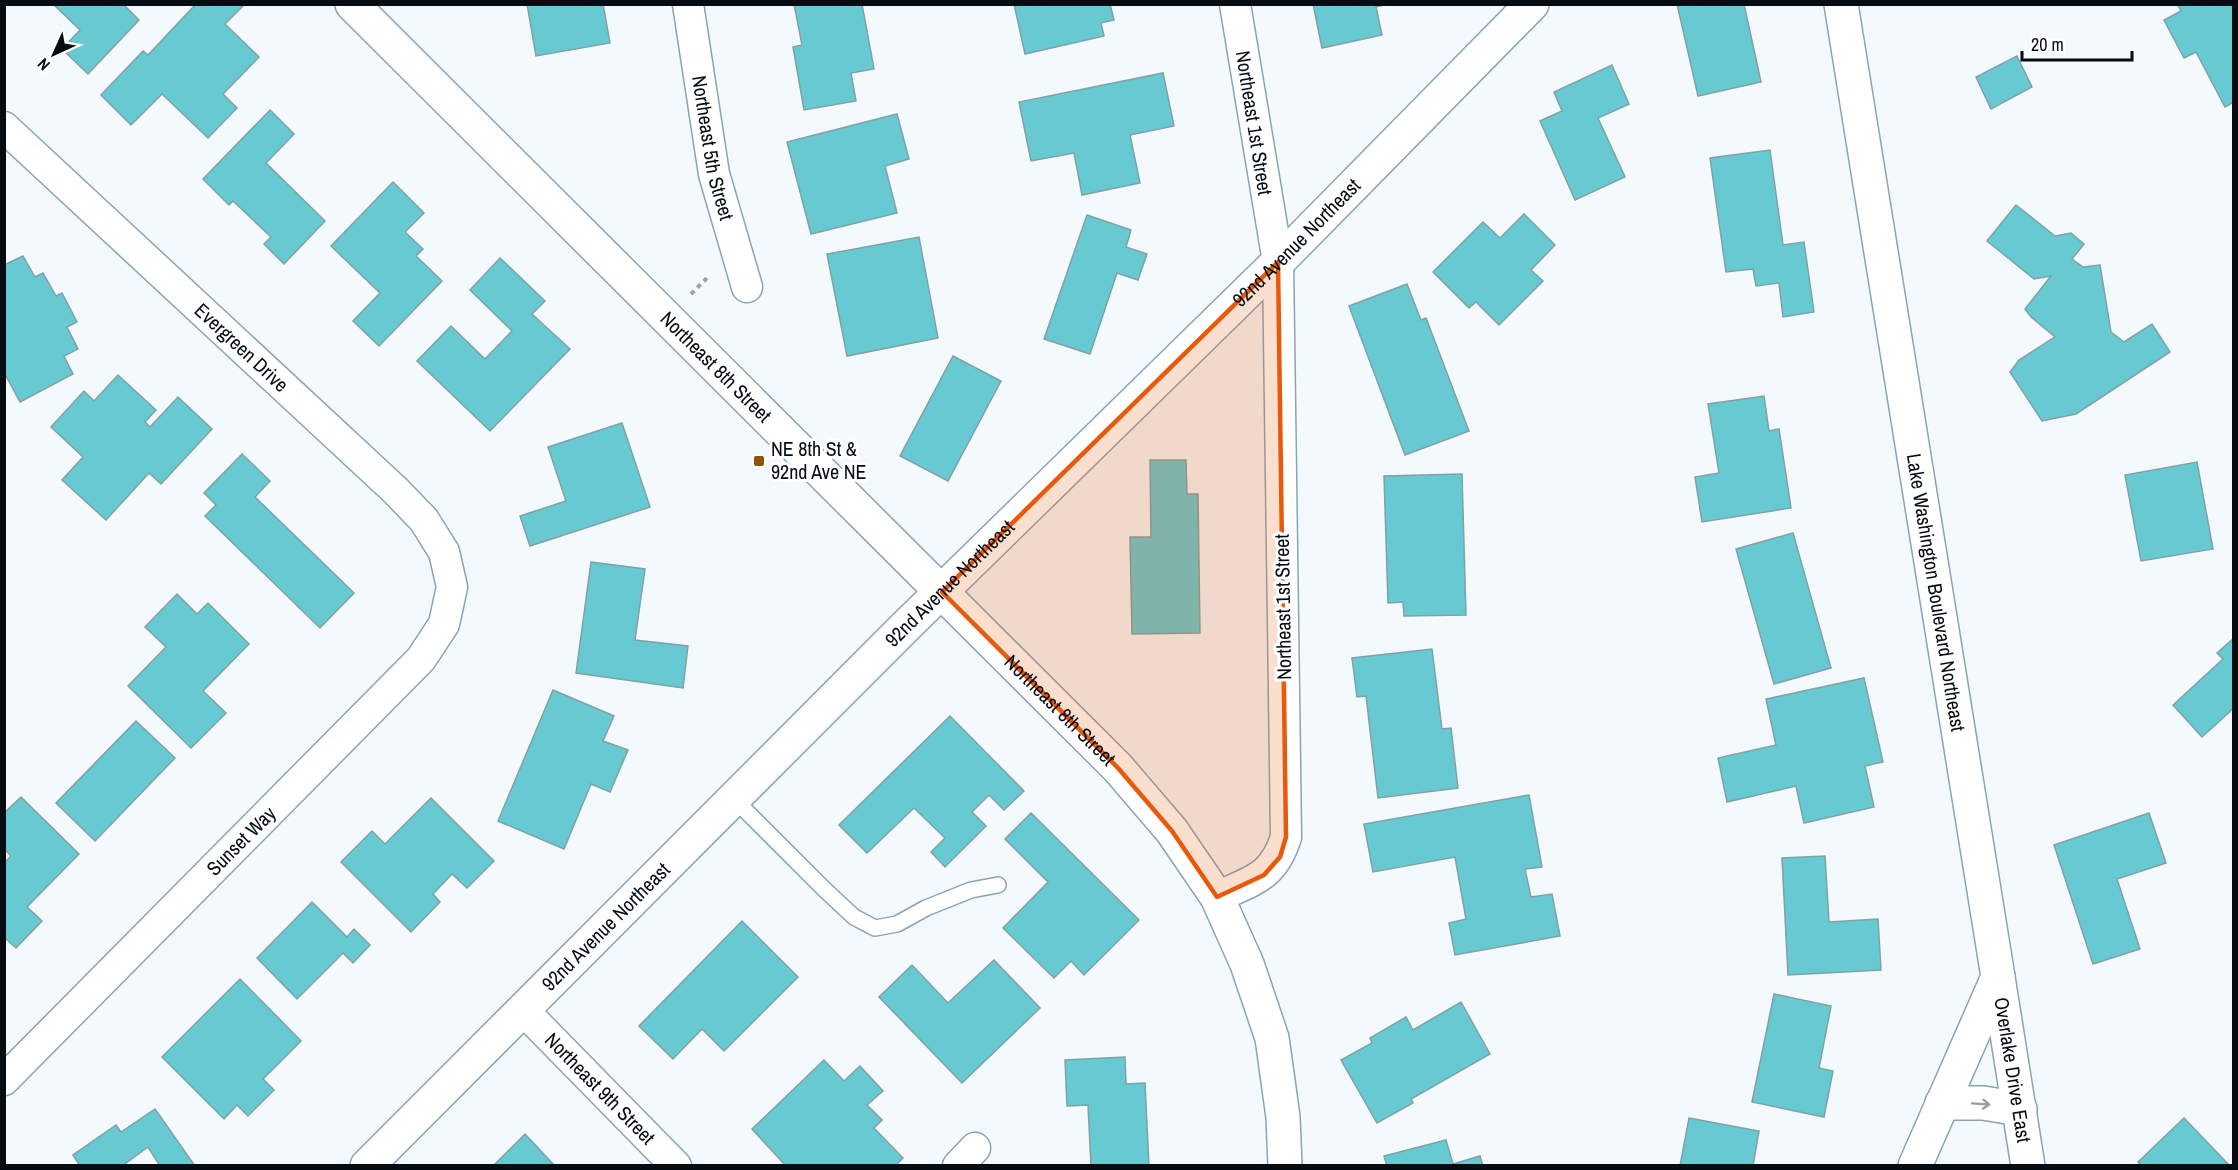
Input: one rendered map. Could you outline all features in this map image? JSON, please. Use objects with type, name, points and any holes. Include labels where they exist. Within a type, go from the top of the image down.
[{"type":"main road","name":"Northeast 8th Street","points":[[352,4],[1118,768],[1172,831],[1217,897]]},
{"type":"main road","name":"92nd Avenue Northeast","points":[[367,1166],[942,592],[1278,262],[1532,4]]},
{"type":"main road","name":"Lake Washington Boulevard Northeast","points":[[1841,4],[1998,976]]},
{"type":"main road","points":[[1217,897],[1247,964],[1272,1038],[1283,1117],[1285,1166]]},
{"type":"main road","points":[[1915,1166],[1998,976]]},
{"type":"main road","name":"Overlake Drive East","points":[[1998,976],[2028,1166]]},
{"type":"main road","points":[[1942,1103],[1983,1103],[2020,1109]]},
{"type":"street","name":"Northeast 5th Street","points":[[688,4],[714,174],[747,286]]},
{"type":"street","name":"Northeast 1st Street","points":[[1217,897],[1264,875],[1280,857],[1286,837],[1278,262],[1235,4]]},
{"type":"street","name":"Evergreen Drive","points":[[4,127],[395,490],[424,520],[444,552],[452,586]]},
{"type":"street","name":"Sunset Way","points":[[4,1080],[421,659],[444,624],[452,586]]},
{"type":"street","name":"Northeast 9th Street","points":[[524,1010],[676,1166]]},
{"type":"lane","points":[[735,800],[823,888],[855,916],[875,928],[897,924],[926,908],[971,890],[998,885]]},
{"type":"highlighted area","points":[[1278,262],[1286,837],[1280,857],[1264,875],[1217,897],[1172,831],[1118,768],[942,592]]},
{"type":"building","points":[[53,4],[123,4],[139,20],[88,74],[62,49],[80,30]]},
{"type":"building","points":[[196,4],[244,5],[225,24],[259,57],[223,94],[237,108],[208,138],[162,94],[131,125],[101,95],[143,51],[148,55]]},
{"type":"building","points":[[527,4],[603,4],[610,43],[536,56]]},
{"type":"building","points":[[794,4],[862,4],[874,69],[851,73],[856,101],[804,110],[793,47],[802,45]]},
{"type":"building","points":[[1014,4],[1110,4],[1114,20],[1101,23],[1104,36],[1025,54]]},
{"type":"building","points":[[1313,4],[1388,4],[1376,7],[1382,35],[1322,48]]},
{"type":"building","points":[[1677,4],[1744,4],[1761,82],[1698,96]]},
{"type":"building","points":[[2177,4],[2234,4],[2234,102],[2225,107],[2196,52],[2184,58],[2164,20],[2181,11]]},
{"type":"building","points":[[2017,56],[2032,87],[1991,109],[1976,77]]},
{"type":"building","points":[[1612,65],[1629,104],[1598,118],[1625,177],[1575,200],[1540,121],[1562,111],[1554,92]]},
{"type":"building","points":[[1163,73],[1174,126],[1130,135],[1140,183],[1082,195],[1074,153],[1031,161],[1019,102]]},
{"type":"building","points":[[270,110],[294,134],[266,163],[325,221],[284,264],[264,244],[271,237],[233,201],[229,205],[203,179]]},
{"type":"building","points":[[897,114],[909,159],[885,166],[897,213],[811,234],[787,142]]},
{"type":"building","points":[[1770,150],[1783,245],[1804,242],[1814,312],[1783,317],[1779,283],[1756,286],[1753,269],[1726,272],[1710,158]]},
{"type":"building","points":[[393,182],[424,213],[405,232],[423,249],[416,256],[442,281],[379,346],[353,321],[380,293],[331,246]]},
{"type":"building","points":[[2016,205],[2055,236],[2071,233],[2084,244],[2072,259],[2083,267],[2100,265],[2111,332],[2124,342],[2152,324],[2170,352],[2076,414],[2042,421],[2010,372],[2019,360],[2055,337],[2025,309],[2051,276],[2034,279],[1987,241]]},
{"type":"building","points":[[1524,214],[1555,245],[1531,270],[1543,281],[1499,325],[1476,302],[1469,308],[1433,272],[1483,222],[1500,238]]},
{"type":"building","points":[[1087,215],[1131,230],[1126,247],[1147,254],[1138,280],[1117,273],[1090,354],[1044,339]]},
{"type":"building","points":[[919,237],[938,338],[847,356],[827,254]]},
{"type":"building","points":[[23,256],[35,277],[43,273],[56,296],[62,293],[77,322],[67,327],[78,349],[64,356],[73,374],[20,402],[4,372],[4,265]]},
{"type":"building","points":[[500,258],[545,301],[532,314],[570,349],[490,431],[417,361],[451,326],[485,359],[512,331],[470,290]]},
{"type":"building","points":[[1407,284],[1421,320],[1426,318],[1469,431],[1405,455],[1349,306]]},
{"type":"building","points":[[953,356],[1001,381],[948,481],[900,456]]},
{"type":"building","points":[[118,375],[156,410],[145,422],[150,427],[178,397],[212,429],[161,484],[149,473],[106,520],[62,480],[83,457],[51,427],[84,391],[94,401]]},
{"type":"building","points":[[1764,396],[1769,431],[1779,429],[1791,508],[1702,522],[1695,477],[1719,473],[1708,404]]},
{"type":"building","points":[[622,423],[650,507],[530,546],[520,516],[566,501],[548,447]]},
{"type":"building","points":[[242,454],[270,481],[255,497],[354,593],[320,628],[205,516],[216,505],[204,493]]},
{"type":"building","points":[[1150,460],[1186,460],[1187,494],[1198,494],[1200,633],[1132,634],[1130,537],[1151,537]]},
{"type":"building","points":[[2197,462],[2213,549],[2141,561],[2125,475]]},
{"type":"building","points":[[1462,474],[1466,615],[1404,616],[1403,602],[1388,603],[1384,476]]},
{"type":"building","points":[[1793,533],[1831,668],[1774,684],[1736,549]]},
{"type":"building","points":[[591,562],[645,569],[635,640],[688,646],[683,688],[576,673]]},
{"type":"building","points":[[177,594],[197,614],[208,603],[249,644],[203,691],[226,713],[191,748],[128,686],[166,647],[145,627]]},
{"type":"building","points":[[2234,638],[2234,708],[2202,737],[2173,705],[2223,659],[2217,653]]},
{"type":"building","points":[[1432,649],[1442,729],[1451,728],[1458,788],[1378,798],[1366,696],[1357,697],[1352,658]]},
{"type":"building","points":[[1864,678],[1883,762],[1865,766],[1874,807],[1804,823],[1796,786],[1727,802],[1718,758],[1776,745],[1766,699]]},
{"type":"building","points":[[553,690],[614,716],[603,741],[628,750],[610,792],[591,784],[564,849],[498,821]]},
{"type":"building","points":[[950,716],[1024,791],[1004,810],[989,795],[972,812],[986,826],[945,867],[931,852],[945,838],[914,808],[867,853],[839,825]]},
{"type":"building","points":[[136,721],[175,758],[95,841],[56,803]]},
{"type":"building","points":[[1529,795],[1542,867],[1525,869],[1531,897],[1552,894],[1560,936],[1455,955],[1449,923],[1466,919],[1455,857],[1373,872],[1364,824]]},
{"type":"building","points":[[21,797],[79,854],[27,907],[42,921],[16,948],[4,937],[4,863],[11,856],[4,849],[4,813]]},
{"type":"building","points":[[431,798],[494,861],[467,888],[452,874],[433,894],[440,902],[411,932],[341,862],[372,831],[385,844]]},
{"type":"building","points":[[1031,813],[1139,920],[1084,975],[1071,961],[1054,978],[1003,928],[1048,882],[1005,839]]},
{"type":"building","points":[[2149,813],[2166,863],[2117,879],[2140,949],[2093,964],[2054,845]]},
{"type":"building","points":[[1825,856],[1829,922],[1878,919],[1881,970],[1788,975],[1782,858]]},
{"type":"building","points":[[312,902],[347,937],[354,929],[370,945],[353,963],[343,953],[297,999],[257,958]]},
{"type":"building","points":[[742,921],[798,977],[724,1051],[702,1029],[673,1059],[639,1026]]},
{"type":"building","points":[[994,960],[1040,1008],[962,1083],[879,997],[912,965],[948,1003]]},
{"type":"building","points":[[240,979],[301,1041],[263,1079],[274,1090],[248,1116],[237,1105],[224,1119],[162,1057]]},
{"type":"building","points":[[1774,994],[1831,1006],[1819,1068],[1833,1071],[1824,1117],[1752,1102]]},
{"type":"building","points":[[1461,1002],[1490,1054],[1411,1099],[1413,1103],[1377,1123],[1341,1060],[1372,1043],[1370,1038],[1406,1017],[1413,1030]]},
{"type":"building","points":[[1125,1057],[1126,1084],[1145,1083],[1149,1166],[1091,1166],[1088,1105],[1067,1106],[1065,1060]]},
{"type":"building","points":[[824,1060],[844,1081],[860,1066],[883,1091],[867,1105],[882,1120],[874,1128],[903,1158],[895,1166],[786,1166],[752,1129]]},
{"type":"building","points":[[155,1109],[195,1166],[160,1166],[148,1147],[125,1164],[126,1166],[80,1166],[73,1155],[116,1125],[121,1132]]},
{"type":"building","points":[[1689,1118],[1759,1131],[1753,1166],[1680,1166]]},
{"type":"building","points":[[2184,1118],[2230,1166],[2142,1166],[2138,1162]]},
{"type":"building","points":[[525,1134],[555,1166],[493,1166]]},
{"type":"building","points":[[1446,1140],[1453,1164],[1480,1156],[1483,1166],[1387,1166],[1384,1156]]},
{"type":"place","name":"NE 8th St & 92nd Ave NE","points":[[759,461]]}]
